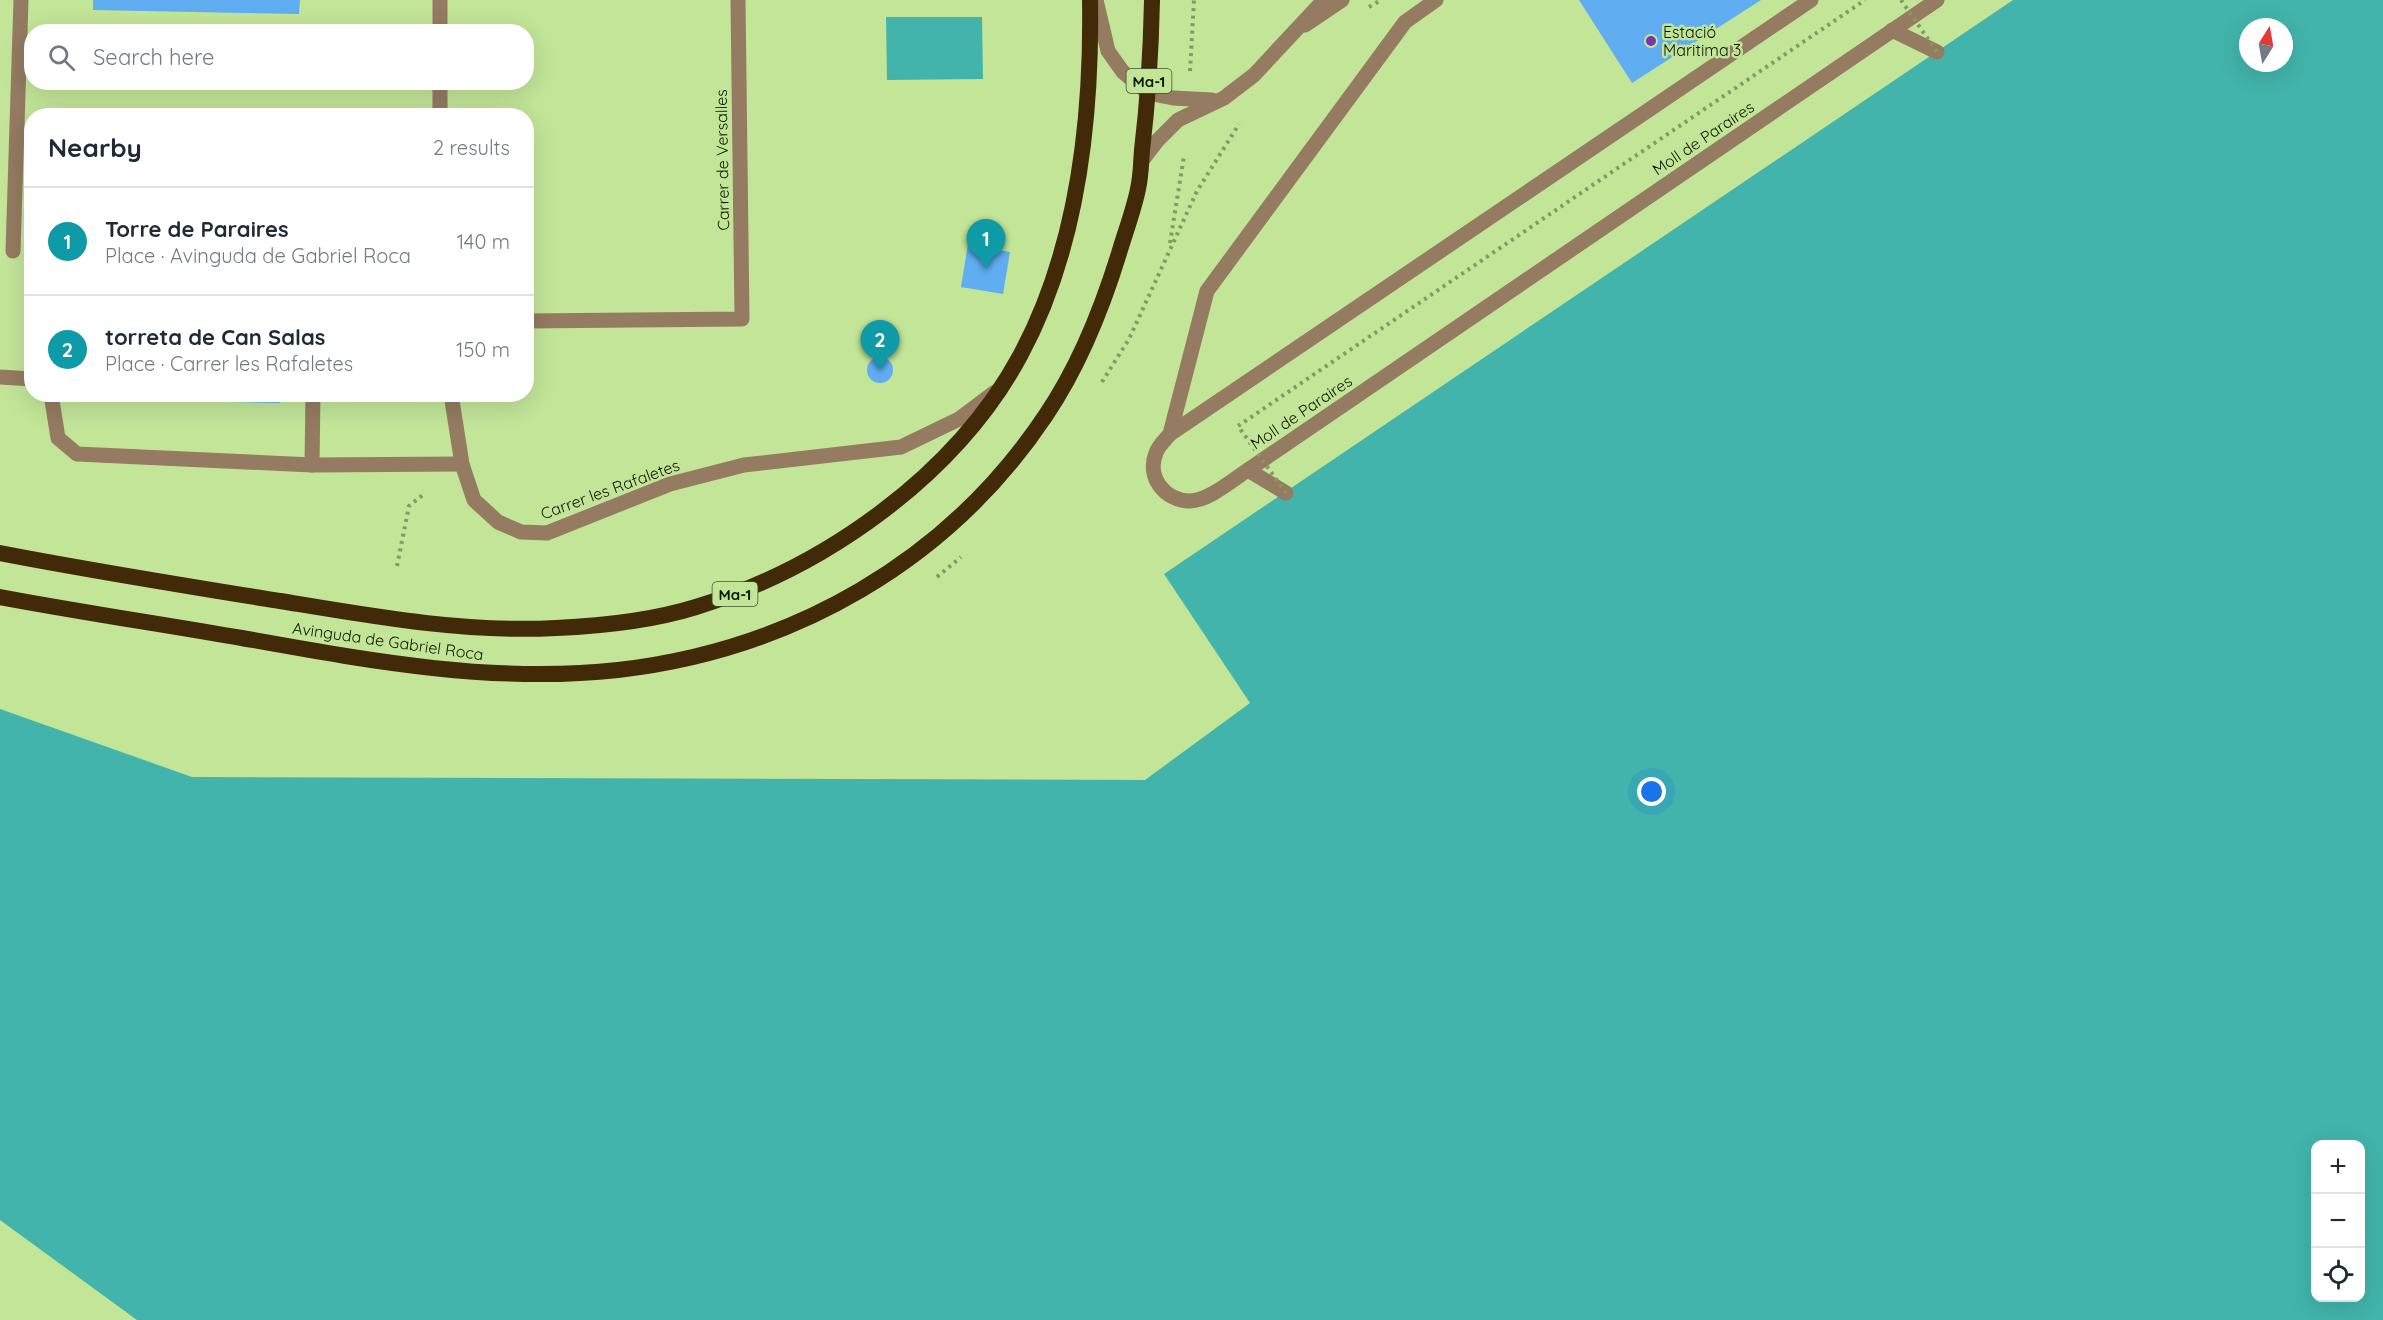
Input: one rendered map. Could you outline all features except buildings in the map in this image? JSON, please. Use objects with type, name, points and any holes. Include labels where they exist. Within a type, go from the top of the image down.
[{"type":"highway","name":"Avinguda de Gabriel Roca","points":[[0,553],[360,614],[460,626],[554,628],[648,619],[693,608],[771,579],[848,536],[882,512],[925,475],[973,424],[1002,387],[1021,355],[1050,289],[1072,212],[1085,129],[1090,56],[1090,0]]},
{"type":"highway","name":"Avinguda de Gabriel Roca","points":[[0,597],[382,661],[483,672],[526,674],[617,670],[706,655],[748,643],[790,627],[835,605],[920,551],[946,528],[1005,469],[1047,414],[1067,379],[1099,310],[1138,189],[1148,93],[1152,0]]},
{"type":"street","points":[[13,251],[21,0]]},
{"type":"street","points":[[440,0],[440,24]]},
{"type":"street","name":"Carrer de Versalles","points":[[534,321],[742,319],[738,0]]},
{"type":"street","points":[[1096,0],[1108,51],[1123,72],[1148,93],[1207,101],[1224,98]]},
{"type":"street","points":[[1141,162],[1157,141],[1178,120],[1224,98],[1254,75],[1324,0]]},
{"type":"street","points":[[1298,30],[1342,0]]},
{"type":"street","name":"Moll de Paraires","points":[[1436,0],[1405,21],[1207,291],[1170,434],[1156,452],[1152,468],[1157,485],[1171,497],[1191,501],[1211,494],[1938,0]]},
{"type":"street","points":[[1170,434],[1811,0]]},
{"type":"street","points":[[1892,30],[1937,51]]},
{"type":"street","points":[[440,90],[440,108]]},
{"type":"street","points":[[0,377],[24,379]]},
{"type":"street","name":"Carrer les Rafaletes","points":[[452,402],[462,464],[474,501],[498,522],[521,532],[548,533],[670,484],[744,465],[901,447],[959,419],[1002,387]]},
{"type":"street","points":[[52,402],[58,438],[77,454],[312,465],[462,464]]},
{"type":"street","points":[[312,465],[314,402]]},
{"type":"street","points":[[1248,470],[1286,493]]},
{"type":"path","points":[[1190,72],[1194,0]]},
{"type":"path","points":[[1362,12],[1381,0]]},
{"type":"path","points":[[1286,493],[1238,426],[1864,0]]},
{"type":"path","points":[[1901,0],[1937,51]]},
{"type":"path","points":[[1098,388],[1129,339],[1197,191],[1233,132],[1246,116]]},
{"type":"path","points":[[1169,250],[1185,146]]},
{"type":"path","points":[[397,566],[409,507],[424,494]]},
{"type":"path","points":[[932,580],[966,553]]},
{"type":"water","points":[[2013,0],[2383,0],[2383,1320],[137,1320],[0,1220],[0,709],[192,777],[1145,780],[1250,703],[1164,574]]},
{"type":"water","points":[[886,17],[982,17],[983,79],[887,80]]},
{"type":"place","name":"Estació Maritima 3","points":[[1651,41]]},
{"type":"place","name":"Torre de Paraires","points":[[986,269]]},
{"type":"place","name":"torreta de Can Salas","points":[[880,370]]}]
